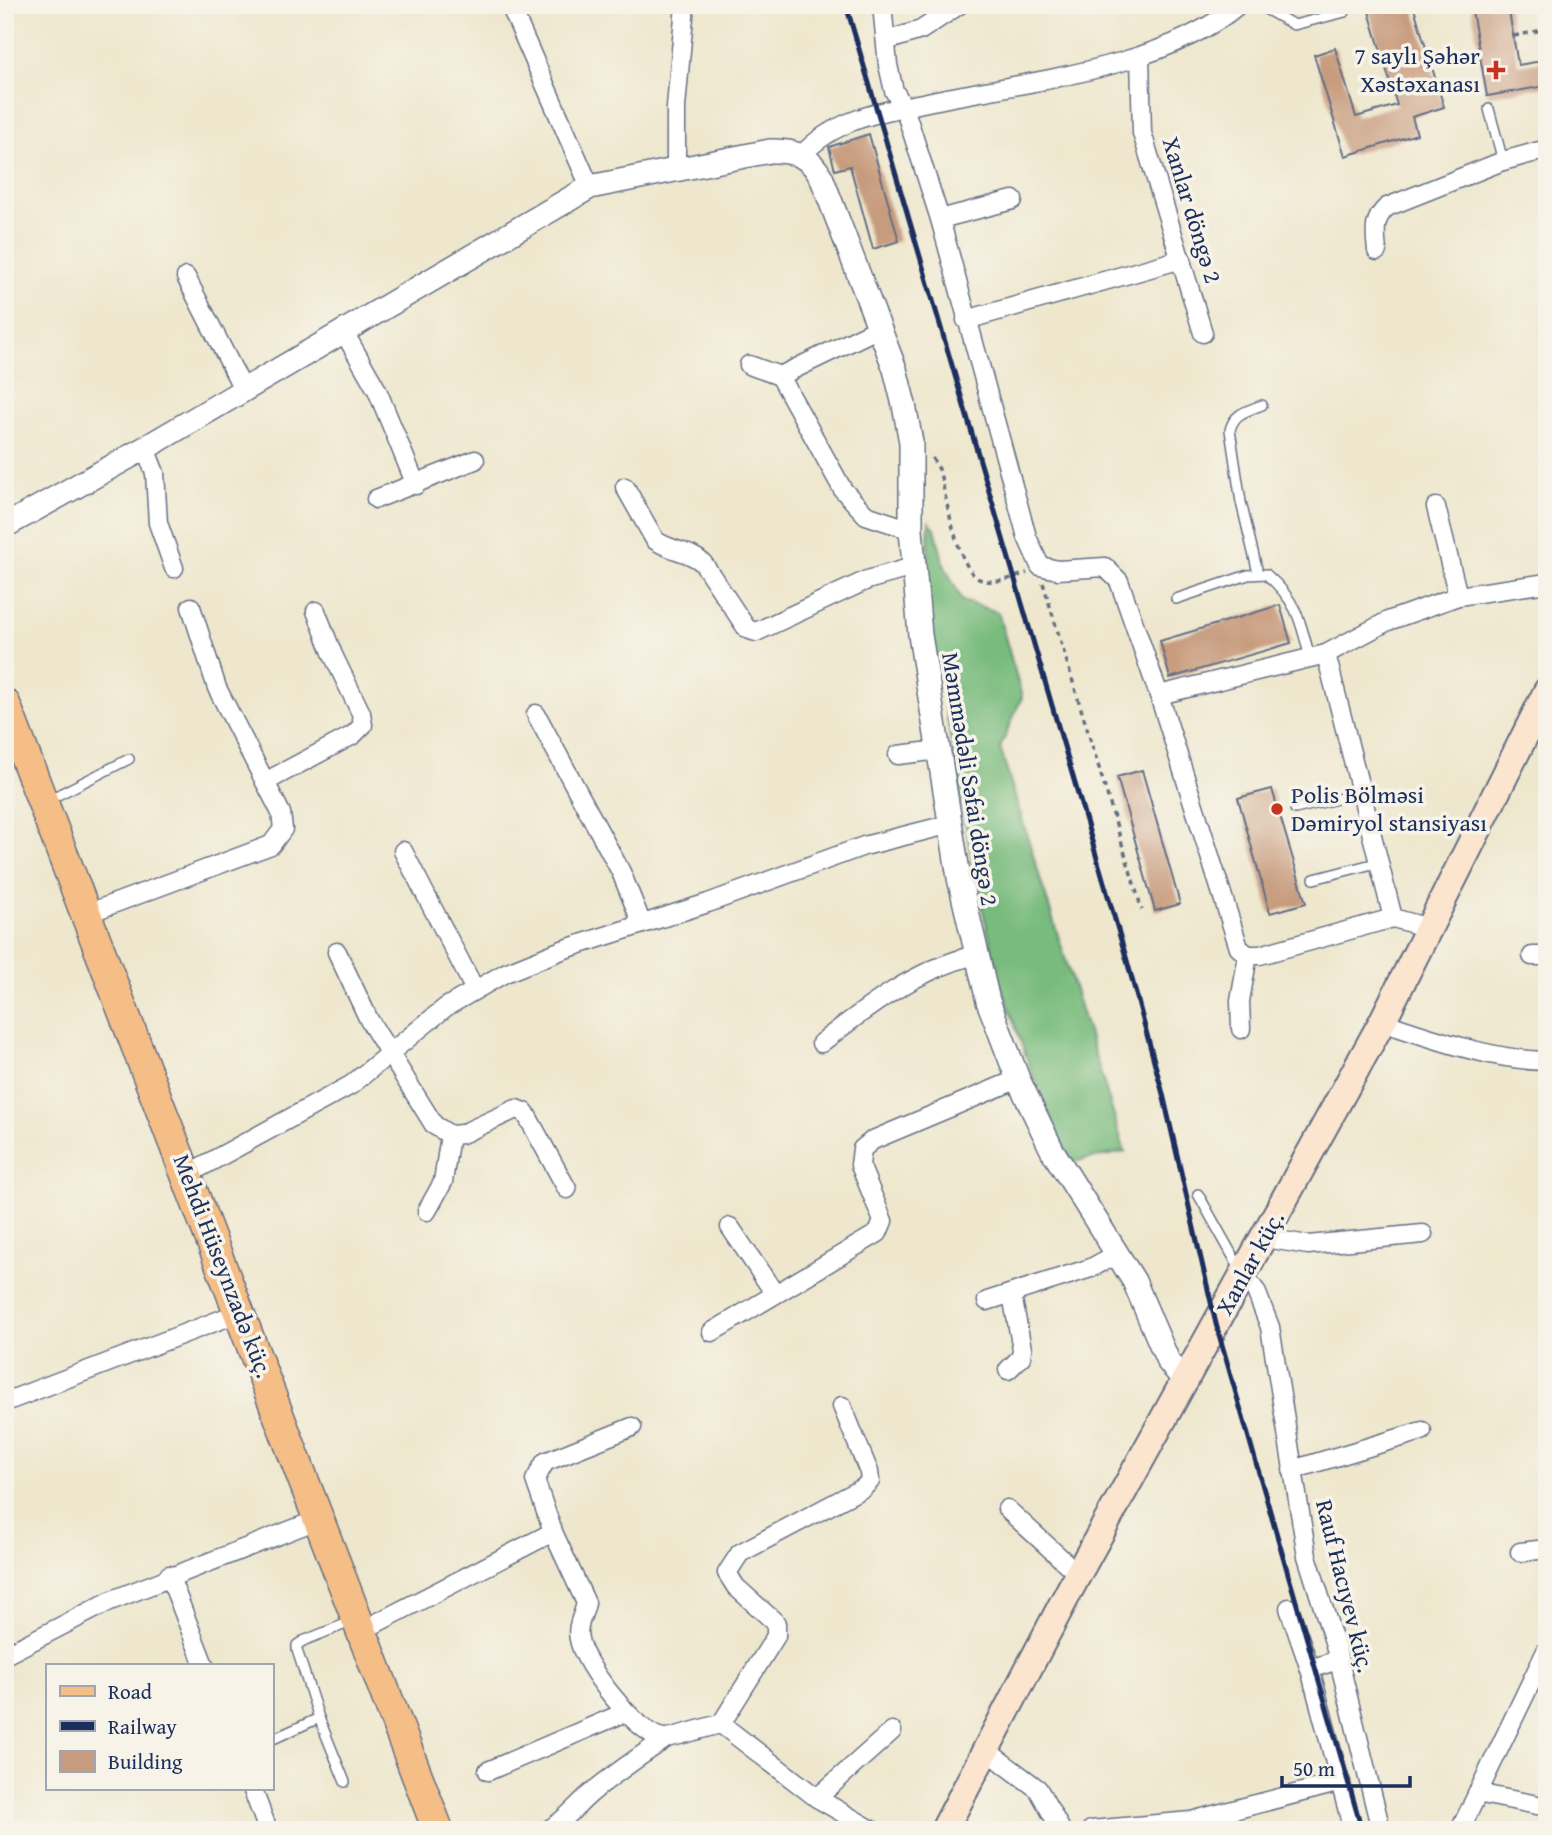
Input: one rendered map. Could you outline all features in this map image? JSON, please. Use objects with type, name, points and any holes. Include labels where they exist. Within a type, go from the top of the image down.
[{"type":"main road","name":"Xanlar küç.","points":[[944,1830],[1078,1574],[1382,1022],[1547,691]]},
{"type":"main road","name":"Mehdi Hüseynzadə küç.","points":[[5,704],[188,1174],[353,1628],[420,1830]]},
{"type":"main road","name":"Mehdi Hüseynzadə küç.","points":[[5,748],[304,1525],[353,1628],[438,1830]]},
{"type":"street","points":[[510,5],[590,187]]},
{"type":"street","points":[[676,169],[676,107],[685,5]]},
{"type":"street","points":[[882,5],[894,90],[904,107],[940,219],[1027,537],[1040,566],[1058,570],[1095,565],[1105,566],[1114,572],[1159,695],[1239,948],[1248,955],[1260,955],[1394,918],[1429,928]]},
{"type":"street","points":[[886,41],[921,30],[959,5]]},
{"type":"street","points":[[5,526],[145,448],[590,187],[770,151],[786,150],[802,155],[813,142],[837,128],[876,112],[1140,57],[1185,39],[1238,5]]},
{"type":"street","name":"Xanlar döngə 2","points":[[1140,57],[1142,132],[1153,177],[1182,259],[1203,333]]},
{"type":"street","points":[[1377,251],[1375,228],[1378,215],[1387,206],[1503,162],[1547,149]]},
{"type":"street","name":"Məmmədəli Səfai döngə 2","points":[[802,155],[817,168],[822,178],[895,369],[911,442],[911,530],[920,635],[975,955],[995,1021],[1018,1079],[1052,1150],[1134,1281],[1168,1360],[1186,1382]]},
{"type":"street","points":[[940,219],[1013,200]]},
{"type":"street","points":[[966,320],[1182,259]]},
{"type":"street","points":[[186,277],[243,389]]},
{"type":"street","points":[[780,376],[879,328]]},
{"type":"street","points":[[344,332],[377,390],[416,485]]},
{"type":"street","points":[[749,365],[780,376],[844,490],[866,515],[911,530]]},
{"type":"street","points":[[145,448],[155,473],[158,523],[174,568]]},
{"type":"street","points":[[376,499],[475,460]]},
{"type":"street","points":[[625,487],[655,540],[662,546],[695,556],[703,563],[747,629],[756,632],[867,580],[913,567]]},
{"type":"street","points":[[1436,507],[1458,596]]},
{"type":"street","points":[[1159,695],[1318,656],[1388,621],[1458,596],[1547,583]]},
{"type":"street","points":[[86,914],[271,845],[283,829],[265,782],[217,688],[191,607]]},
{"type":"street","points":[[265,782],[353,734],[363,725],[361,713],[316,611]]},
{"type":"street","points":[[1318,656],[1363,793],[1394,918]]},
{"type":"street","points":[[536,714],[621,872],[642,924]]},
{"type":"street","points":[[898,755],[940,750]]},
{"type":"street","points":[[188,1174],[352,1085],[411,1033],[475,990],[538,959],[864,846],[951,824]]},
{"type":"street","points":[[403,851],[475,990]]},
{"type":"street","points":[[337,952],[389,1054],[434,1125],[450,1135],[462,1133],[516,1109],[525,1112],[567,1189]]},
{"type":"street","points":[[821,1042],[908,981],[932,968],[975,955]]},
{"type":"street","points":[[1241,1028],[1240,1001],[1248,955]]},
{"type":"street","points":[[1382,1022],[1482,1051],[1526,1061],[1547,1061]]},
{"type":"street","points":[[712,1332],[878,1233],[883,1221],[860,1165],[862,1149],[873,1140],[1018,1079]]},
{"type":"street","points":[[427,1211],[443,1182],[450,1135]]},
{"type":"street","points":[[730,1227],[775,1294]]},
{"type":"street","points":[[1265,1238],[1308,1245],[1423,1234]]},
{"type":"street","points":[[987,1301],[1091,1268],[1117,1254]]},
{"type":"street","name":"Rauf Hacıyev küç.","points":[[1244,1276],[1256,1291],[1270,1327],[1307,1556],[1339,1660],[1381,1830]]},
{"type":"street","points":[[1008,1370],[1021,1357],[1022,1349],[1012,1295]]},
{"type":"street","points":[[5,1402],[225,1318]]},
{"type":"street","points":[[548,1830],[573,1814],[586,1797],[612,1776],[664,1739],[721,1724],[776,1636],[776,1623],[727,1573],[731,1563],[740,1553],[863,1488],[870,1481],[869,1472],[842,1406]]},
{"type":"street","points":[[632,1427],[545,1462],[535,1480],[553,1532],[586,1603],[577,1625],[584,1658],[626,1712],[650,1732],[664,1739]]},
{"type":"street","points":[[1292,1470],[1422,1431]]},
{"type":"street","points":[[1007,1509],[1078,1574]]},
{"type":"street","points":[[5,1655],[110,1601],[169,1575],[304,1525]]},
{"type":"street","points":[[353,1628],[553,1532]]},
{"type":"street","points":[[1520,1552],[1547,1549]]},
{"type":"street","points":[[169,1575],[204,1664]]},
{"type":"street","points":[[1289,1608],[1310,1670],[1353,1830]]},
{"type":"street","points":[[1460,1830],[1547,1649]]},
{"type":"street","points":[[1310,1670],[1339,1660]]},
{"type":"street","points":[[488,1770],[626,1712]]},
{"type":"street","points":[[721,1724],[817,1798],[872,1830]]},
{"type":"street","points":[[817,1798],[892,1731]]},
{"type":"street","points":[[987,1751],[1038,1789],[1061,1830]]},
{"type":"street","points":[[1091,1830],[1191,1821],[1341,1782]]},
{"type":"street","points":[[253,1790],[268,1830]]},
{"type":"street","points":[[1477,1793],[1547,1807]]},
{"type":"lane","points":[[1258,5],[1294,25],[1345,12]]},
{"type":"lane","points":[[1489,109],[1503,162]]},
{"type":"lane","points":[[1258,573],[1241,502],[1230,430],[1232,420],[1262,405]]},
{"type":"lane","points":[[1176,599],[1258,573],[1266,574],[1287,592],[1318,656]]},
{"type":"lane","points":[[44,803],[129,760]]},
{"type":"lane","points":[[1295,809],[1363,793]]},
{"type":"lane","points":[[1314,879],[1380,862]]},
{"type":"lane","points":[[1198,1194],[1244,1276]]},
{"type":"lane","points":[[345,1782],[319,1718],[298,1645],[353,1628]]},
{"type":"lane","points":[[273,1740],[319,1718]]},
{"type":"path","points":[[1514,36],[1547,29]]},
{"type":"path","points":[[911,442],[930,457],[939,469],[963,559],[970,573],[978,579],[993,582],[1040,566],[1142,910]]},
{"type":"green space","points":[[929,522],[935,528],[944,565],[962,601],[998,612],[1022,697],[1000,748],[1125,1152],[1071,1162],[1036,1085],[999,979],[975,878],[926,599]]},
{"type":"building","points":[[1367,5],[1413,5],[1444,107],[1412,117],[1417,134],[1345,156],[1314,55],[1335,48],[1356,117],[1397,105]]},
{"type":"building","points":[[1471,5],[1508,5],[1518,65],[1542,61],[1546,86],[1487,96]]},
{"type":"building","points":[[869,134],[899,241],[873,249],[850,166],[835,170],[829,147]]},
{"type":"building","points":[[1280,605],[1291,643],[1170,678],[1160,641]]},
{"type":"building","points":[[1142,770],[1180,904],[1155,911],[1117,777]]},
{"type":"building","points":[[1272,789],[1306,903],[1270,913],[1238,798]]},
{"type":"railway","points":[[846,5],[1126,957],[1163,1094],[1216,1324],[1362,1830]]},
{"type":"place","name":"7 saylı Şəhər Xəstəxanası","points":[[1496,70]]},
{"type":"place","name":"Polis Bölməsi Dəmiryol stansiyası","points":[[1277,809]]}]
